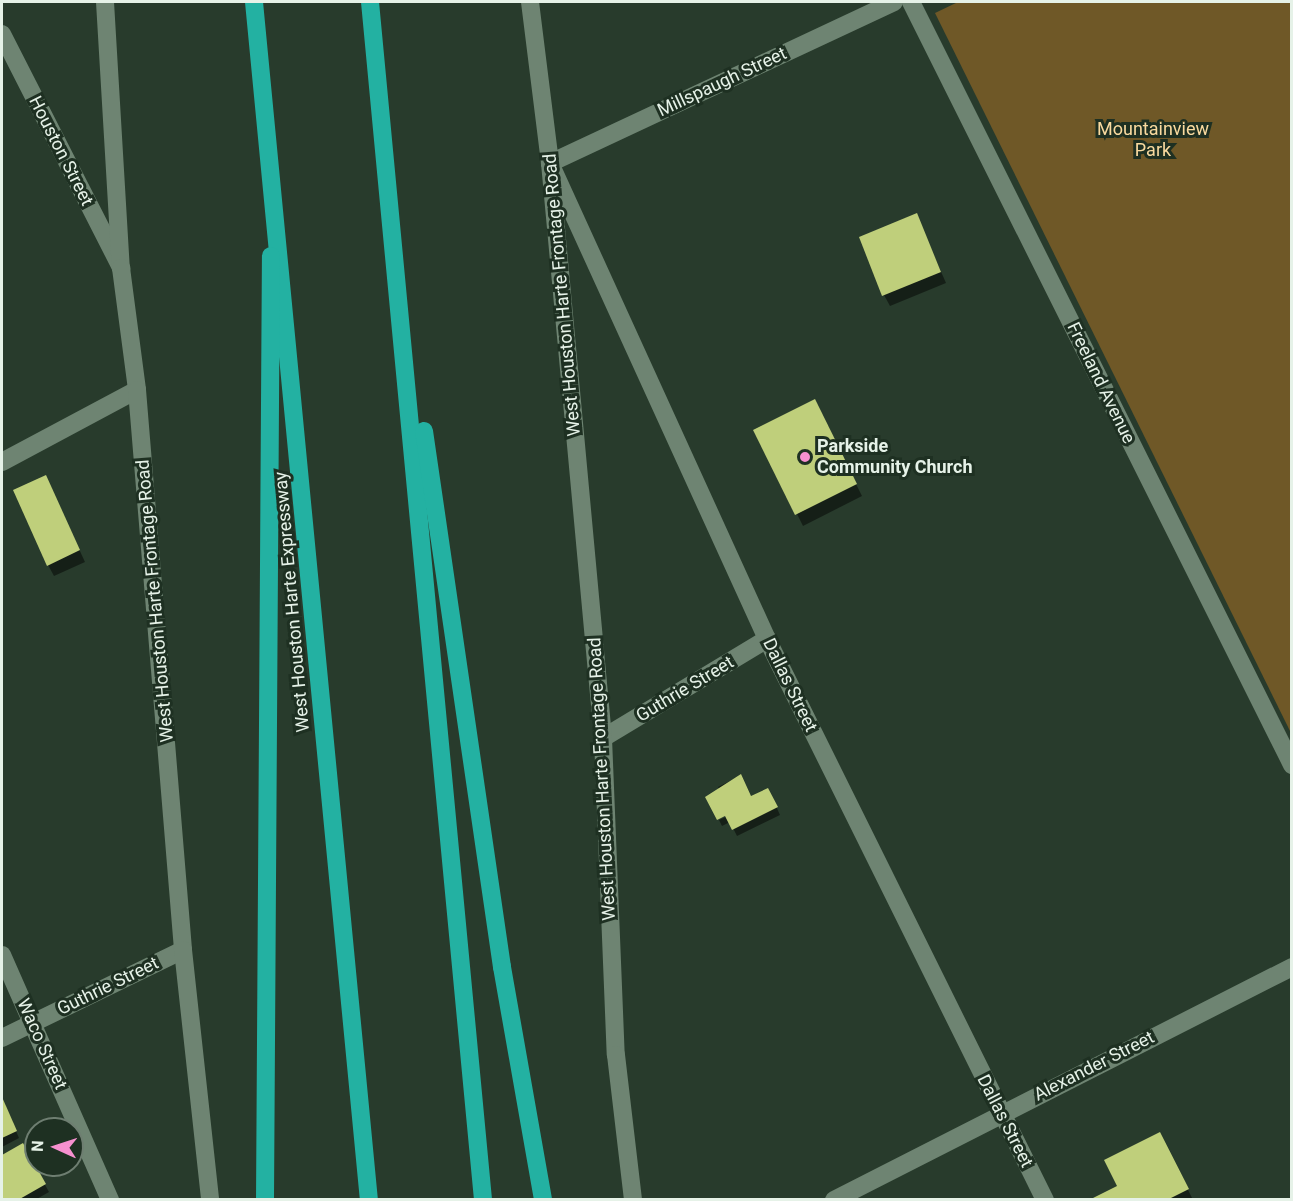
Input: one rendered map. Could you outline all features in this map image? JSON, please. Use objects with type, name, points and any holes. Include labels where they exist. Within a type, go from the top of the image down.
[{"type":"highway","name":"West Houston Harte Expressway","points":[[254,2],[272,158],[369,1200]]},
{"type":"highway","points":[[370,2],[394,228],[483,1200]]},
{"type":"highway","points":[[265,1200],[272,158]]},
{"type":"highway","points":[[394,228],[500,955],[543,1200]]},
{"type":"street","name":"West Houston Harte Frontage Road","points":[[105,2],[121,268],[137,390],[183,950],[210,1200]]},
{"type":"street","name":"West Houston Harte Frontage Road","points":[[530,2],[550,163],[603,738],[616,1055],[633,1200]]},
{"type":"street","name":"Millspaugh Street","points":[[550,163],[894,2]]},
{"type":"street","name":"Freeland Avenue","points":[[911,2],[1292,765]]},
{"type":"street","name":"Houston Street","points":[[2,34],[121,268]]},
{"type":"street","name":"Dallas Street","points":[[550,163],[767,639],[1045,1200]]},
{"type":"street","points":[[2,462],[137,390]]},
{"type":"street","name":"Guthrie Street","points":[[603,738],[767,639]]},
{"type":"street","name":"Guthrie Street","points":[[2,1038],[183,950]]},
{"type":"street","name":"Waco Street","points":[[2,955],[34,1022],[110,1200]]},
{"type":"street","name":"Alexander Street","points":[[834,1200],[1001,1113],[1292,967]]},
{"type":"green space","name":"Mountainview Park","points":[[958,2],[1291,2],[1291,733],[935,13]]},
{"type":"building","points":[[917,213],[941,272],[882,296],[859,237]]},
{"type":"building","name":"Parkside Community Church","points":[[815,399],[857,484],[795,515],[753,430]]},
{"type":"building","points":[[46,475],[80,550],[47,566],[13,490]]},
{"type":"building","points":[[741,774],[751,796],[768,788],[778,807],[732,830],[725,816],[717,820],[705,797]]},
{"type":"building","points":[[2,1097],[17,1131],[2,1138]]},
{"type":"building","points":[[1160,1132],[1189,1189],[1167,1200],[1089,1200],[1117,1186],[1104,1160]]},
{"type":"building","points":[[23,1143],[24,1177],[42,1177],[46,1184],[18,1200],[2,1200],[2,1155]]},
{"type":"place","name":"Parkside Community Church","points":[[805,457]]}]
